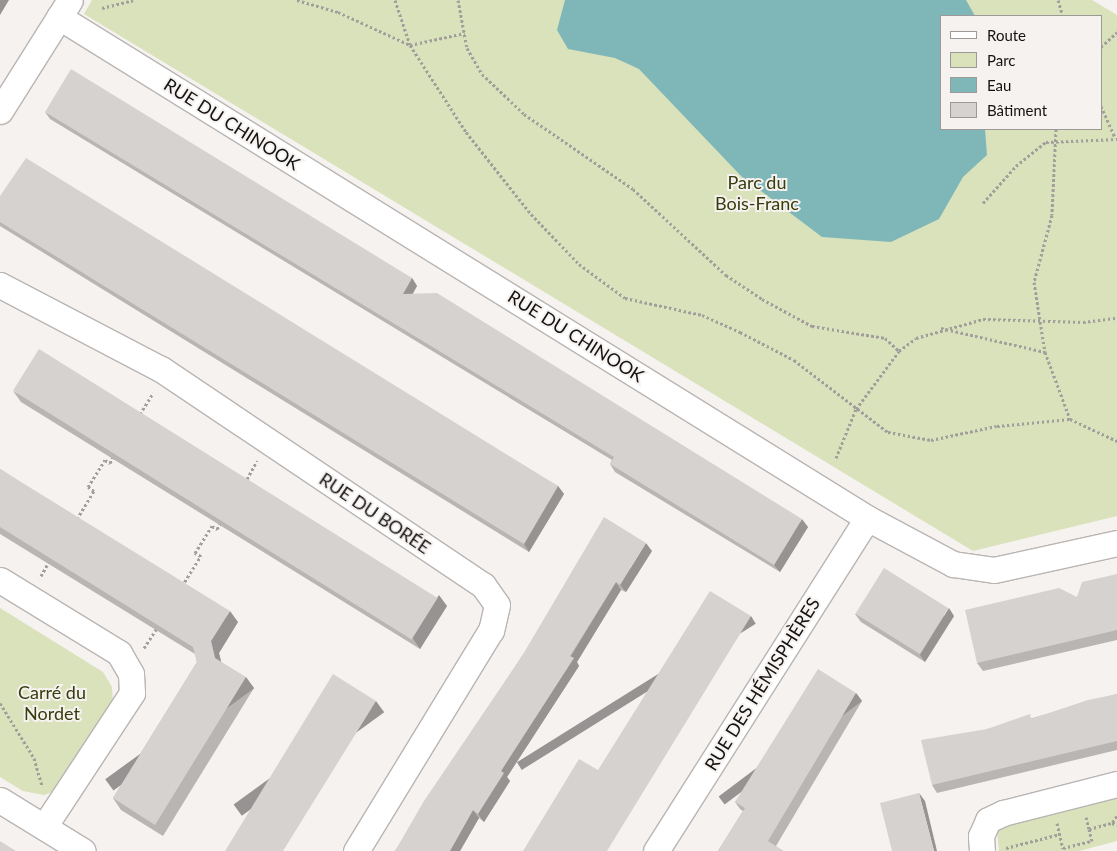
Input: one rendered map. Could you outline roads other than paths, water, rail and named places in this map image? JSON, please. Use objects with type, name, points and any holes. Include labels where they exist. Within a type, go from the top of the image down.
[{"type":"street","points":[[0,111],[64,9]]},
{"type":"street","name":"RUE DU CHINOOK","points":[[64,9],[867,518],[971,569],[994,570],[1117,543]]},
{"type":"street","name":"RUE DU BORÉE","points":[[0,285],[161,369],[483,585],[498,606],[491,630],[356,851]]},
{"type":"street","name":"RUE DES HÉMISPHÈRES","points":[[656,851],[867,518]]},
{"type":"street","points":[[0,580],[119,654],[131,674],[132,693],[44,828]]},
{"type":"street","points":[[982,851],[980,836],[988,820],[1003,813],[1117,784]]},
{"type":"street","points":[[0,800],[83,851]]},
{"type":"water","points":[[565,0],[966,0],[974,15],[940,15],[940,130],[985,130],[987,155],[963,177],[939,219],[891,242],[822,237],[741,176],[639,69],[615,58],[568,49],[557,30]]},
{"type":"park label","name":"Parc du Bois-Franc","points":[[757,193]]},
{"type":"park label","name":"Carré du Nordet","points":[[52,703]]}]
